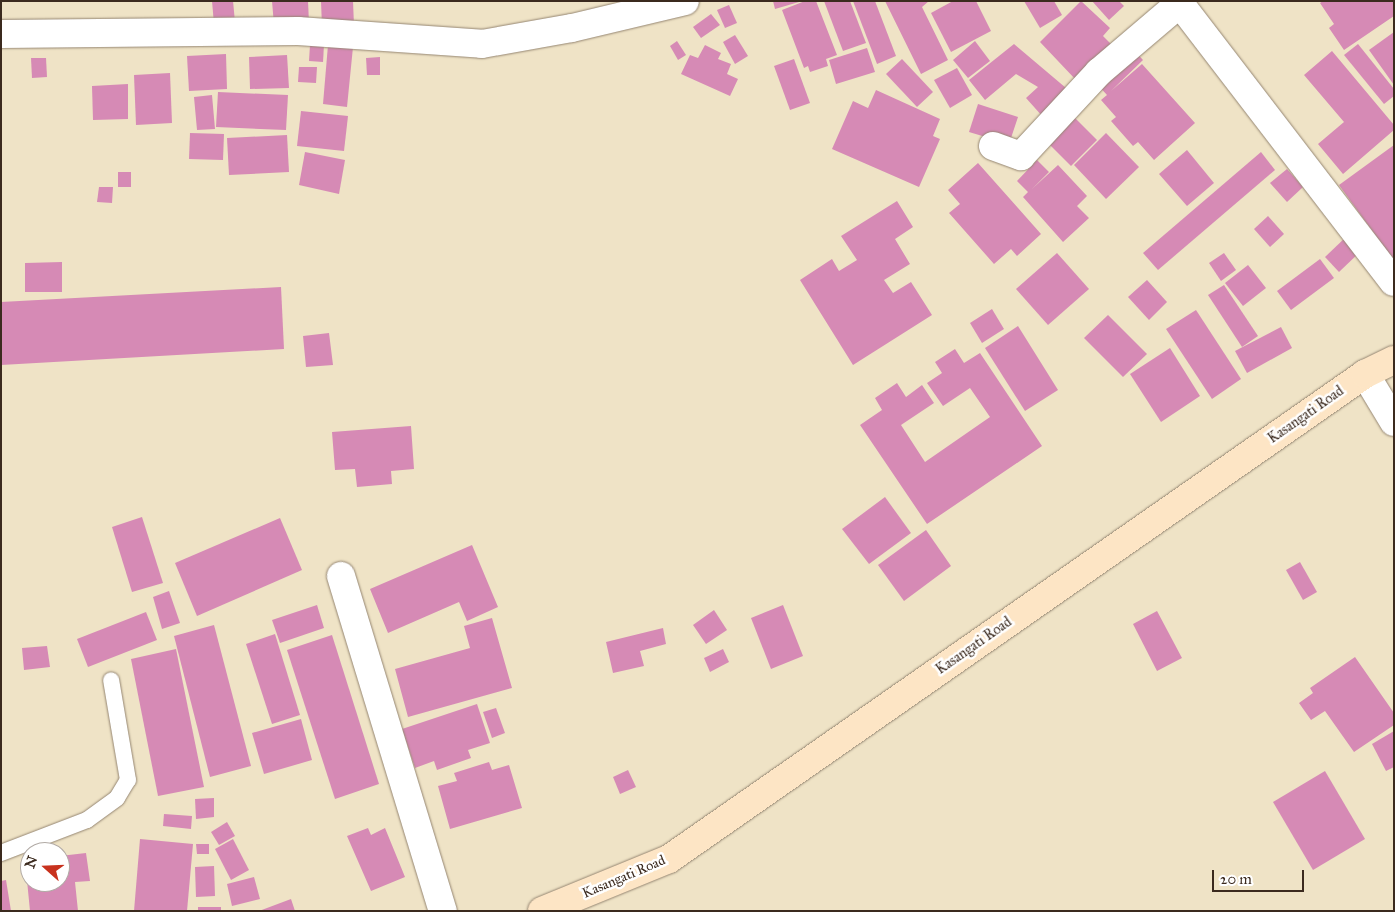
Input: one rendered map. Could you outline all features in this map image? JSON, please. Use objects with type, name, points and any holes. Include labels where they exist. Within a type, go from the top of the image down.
[{"type":"street","points":[[1,34],[298,31],[482,44],[572,28],[685,1]]},
{"type":"street","points":[[992,146],[1021,156],[1099,72],[1179,2],[1394,282]]},
{"type":"street","name":"Kasangati Road","points":[[542,911],[669,859],[1366,374],[1394,360]]},
{"type":"street","points":[[1366,374],[1394,422]]},
{"type":"street","points":[[341,576],[443,911]]},
{"type":"lane","points":[[1,853],[87,820],[117,798],[128,780],[111,680]]},
{"type":"building","points":[[212,1],[233,1],[235,22],[214,24]]},
{"type":"building","points":[[272,1],[308,1],[309,23],[274,25]]},
{"type":"building","points":[[321,1],[353,1],[354,26],[322,27]]},
{"type":"building","points":[[773,1],[799,1],[799,2],[775,9]]},
{"type":"building","points":[[805,1],[816,1],[837,55],[826,59],[828,66],[810,72],[808,66],[804,68],[782,10]]},
{"type":"building","points":[[824,1],[850,1],[866,43],[843,51]]},
{"type":"building","points":[[853,1],[875,1],[896,56],[877,64]]},
{"type":"building","points":[[885,1],[929,1],[922,7],[948,60],[921,74]]},
{"type":"building","points":[[953,1],[976,1],[991,31],[951,52],[931,13]]},
{"type":"building","points":[[1024,1],[1054,1],[1062,15],[1040,28]]},
{"type":"building","points":[[1081,1],[1110,28],[1103,36],[1112,45],[1076,80],[1040,42]]},
{"type":"building","points":[[1092,1],[1119,1],[1124,6],[1109,20]]},
{"type":"building","points":[[1323,1],[1394,1],[1394,16],[1344,50],[1329,28],[1334,24],[1320,3]]},
{"type":"building","points":[[729,5],[737,23],[725,28],[717,10]]},
{"type":"building","points":[[711,14],[720,25],[701,38],[693,27]]},
{"type":"building","points":[[1394,32],[1394,85],[1369,50]]},
{"type":"building","points":[[735,35],[748,56],[735,64],[723,42]]},
{"type":"building","points":[[677,41],[686,55],[678,60],[670,46]]},
{"type":"building","points":[[975,41],[990,61],[968,78],[953,60]]},
{"type":"building","points":[[1014,44],[1066,88],[1043,117],[1026,98],[1038,87],[1016,74],[985,100],[969,80]]},
{"type":"building","points":[[1358,44],[1394,89],[1394,96],[1384,104],[1344,55]]},
{"type":"building","points":[[310,45],[324,45],[323,62],[309,61]]},
{"type":"building","points":[[328,45],[353,47],[347,107],[323,104]]},
{"type":"building","points":[[705,45],[721,53],[718,59],[731,64],[727,74],[738,79],[730,96],[681,74],[690,55],[698,58]]},
{"type":"building","points":[[867,48],[875,72],[836,84],[829,60]]},
{"type":"building","points":[[1132,48],[1143,60],[1111,91],[1142,64],[1195,123],[1154,160],[1138,142],[1133,146],[1111,121],[1116,117],[1101,100],[1107,95],[1096,83]]},
{"type":"building","points":[[1332,51],[1394,125],[1394,130],[1343,174],[1318,144],[1344,122],[1304,75]]},
{"type":"building","points":[[226,54],[227,89],[189,91],[187,56]]},
{"type":"building","points":[[287,55],[289,88],[250,89],[249,57]]},
{"type":"building","points":[[380,57],[380,75],[367,75],[366,58]]},
{"type":"building","points":[[31,58],[46,58],[47,77],[32,78]]},
{"type":"building","points":[[794,59],[810,103],[790,110],[774,66]]},
{"type":"building","points":[[902,59],[933,92],[917,107],[886,74]]},
{"type":"building","points":[[299,67],[317,67],[316,83],[298,82]]},
{"type":"building","points":[[957,68],[972,95],[950,108],[934,80]]},
{"type":"building","points":[[170,73],[172,123],[136,125],[134,75]]},
{"type":"building","points":[[128,84],[128,119],[93,120],[92,86]]},
{"type":"building","points":[[876,90],[940,119],[933,136],[940,139],[919,187],[832,149],[853,101],[868,108]]},
{"type":"building","points":[[218,92],[288,95],[286,130],[216,127]]},
{"type":"building","points":[[212,95],[215,129],[197,130],[194,97]]},
{"type":"building","points":[[978,104],[1018,117],[1009,144],[969,132]]},
{"type":"building","points":[[301,111],[348,116],[344,151],[297,146]]},
{"type":"building","points":[[1070,113],[1097,140],[1071,166],[1044,139]]},
{"type":"building","points":[[190,133],[224,134],[223,160],[189,159]]},
{"type":"building","points":[[1106,133],[1139,167],[1106,199],[1074,165]]},
{"type":"building","points":[[287,135],[289,172],[229,175],[227,138]]},
{"type":"building","points":[[1394,145],[1394,261],[1339,185]]},
{"type":"building","points":[[1187,150],[1214,183],[1187,206],[1159,174]]},
{"type":"building","points":[[305,152],[345,160],[339,194],[299,185]]},
{"type":"building","points":[[1261,152],[1275,170],[1158,270],[1143,253]]},
{"type":"building","points":[[1037,160],[1049,172],[1032,189],[1058,165],[1087,196],[1077,206],[1089,218],[1063,242],[1023,197],[1028,192],[1017,181]]},
{"type":"building","points":[[978,163],[1041,234],[1017,256],[1011,249],[994,264],[949,213],[960,204],[948,190]]},
{"type":"building","points":[[1287,169],[1303,187],[1287,202],[1270,183]]},
{"type":"building","points":[[118,172],[131,172],[131,187],[118,187]]},
{"type":"building","points":[[99,187],[113,187],[112,203],[97,202]]},
{"type":"building","points":[[897,201],[913,227],[895,239],[910,264],[884,280],[893,293],[911,282],[932,315],[853,365],[800,280],[832,259],[839,271],[857,260],[841,236]]},
{"type":"building","points":[[1268,216],[1284,234],[1270,247],[1254,229]]},
{"type":"building","points":[[1347,236],[1361,251],[1339,272],[1325,257]]},
{"type":"building","points":[[1057,253],[1089,289],[1048,325],[1016,289]]},
{"type":"building","points":[[1224,253],[1236,270],[1221,281],[1209,263]]},
{"type":"building","points":[[1320,259],[1334,278],[1291,310],[1277,291]]},
{"type":"building","points":[[62,262],[62,292],[25,292],[25,263]]},
{"type":"building","points":[[1248,265],[1266,288],[1243,306],[1225,283]]},
{"type":"building","points":[[1147,280],[1167,302],[1149,320],[1128,297]]},
{"type":"building","points":[[1224,285],[1258,336],[1242,347],[1208,295]]},
{"type":"building","points":[[281,287],[284,349],[1,365],[1,302]]},
{"type":"building","points":[[992,309],[1004,329],[982,343],[970,323]]},
{"type":"building","points":[[1196,310],[1241,379],[1212,399],[1166,329]]},
{"type":"building","points":[[1108,315],[1147,354],[1123,377],[1084,338]]},
{"type":"building","points":[[1018,326],[1058,390],[1025,411],[985,348]]},
{"type":"building","points":[[1281,327],[1292,348],[1247,373],[1235,351]]},
{"type":"building","points":[[329,333],[333,365],[306,367],[303,336]]},
{"type":"building","points":[[1170,348],[1200,396],[1161,422],[1130,374]]},
{"type":"building","points":[[955,349],[964,363],[980,353],[1042,446],[927,524],[860,425],[882,410],[875,398],[897,383],[906,397],[922,385],[934,403],[901,425],[925,462],[990,417],[970,388],[943,406],[927,383],[942,373],[935,362]]},
{"type":"building","points":[[411,426],[414,469],[391,471],[392,484],[357,487],[355,469],[335,470],[332,432]]},
{"type":"building","points":[[885,497],[911,533],[869,564],[842,529]]},
{"type":"building","points":[[142,517],[163,583],[132,592],[112,527]]},
{"type":"building","points":[[280,518],[302,570],[197,616],[175,563]]},
{"type":"building","points":[[926,530],[951,566],[904,601],[878,565]]},
{"type":"building","points":[[472,545],[498,607],[467,621],[459,602],[388,633],[370,589]]},
{"type":"building","points":[[1300,562],[1317,592],[1303,600],[1286,570]]},
{"type":"building","points":[[169,591],[180,623],[162,629],[153,597]]},
{"type":"building","points":[[317,605],[324,628],[280,643],[272,620]]},
{"type":"building","points":[[783,605],[803,656],[771,669],[751,618]]},
{"type":"building","points":[[714,610],[727,630],[706,644],[693,625]]},
{"type":"building","points":[[1157,611],[1182,658],[1157,671],[1133,624]]},
{"type":"building","points":[[146,612],[157,640],[88,667],[77,639]]},
{"type":"building","points":[[492,618],[512,688],[408,717],[395,669],[470,648],[464,626]]},
{"type":"building","points":[[214,625],[251,766],[210,777],[174,636]]},
{"type":"building","points":[[663,628],[666,644],[640,651],[644,666],[613,673],[606,642]]},
{"type":"building","points":[[275,634],[300,715],[272,724],[246,644]]},
{"type":"building","points":[[332,635],[379,784],[335,799],[287,650]]},
{"type":"building","points":[[47,646],[50,667],[24,670],[22,648]]},
{"type":"building","points":[[176,649],[204,787],[158,796],[131,659]]},
{"type":"building","points":[[723,649],[729,662],[710,672],[704,658]]},
{"type":"building","points":[[1355,657],[1394,713],[1394,725],[1354,752],[1325,711],[1311,720],[1299,703],[1313,693],[1310,688]]},
{"type":"building","points":[[477,704],[490,743],[468,750],[471,758],[437,770],[434,761],[415,768],[402,729]]},
{"type":"building","points":[[496,708],[505,733],[492,738],[483,712]]},
{"type":"building","points":[[301,719],[312,760],[264,774],[252,733]]},
{"type":"building","points":[[1394,731],[1394,767],[1386,771],[1372,744]]},
{"type":"building","points":[[489,762],[492,770],[509,765],[522,808],[450,829],[438,786],[457,781],[454,773]]},
{"type":"building","points":[[628,770],[636,787],[620,794],[613,777]]},
{"type":"building","points":[[1325,771],[1365,839],[1313,870],[1273,802]]},
{"type":"building","points":[[214,798],[214,817],[196,819],[195,799]]},
{"type":"building","points":[[164,814],[192,816],[191,829],[163,826]]},
{"type":"building","points":[[227,822],[235,836],[219,845],[211,832]]},
{"type":"building","points":[[368,828],[371,835],[385,828],[405,877],[371,891],[347,836]]},
{"type":"building","points":[[140,839],[193,844],[187,911],[134,911]]},
{"type":"building","points":[[233,839],[249,870],[231,880],[215,849]]},
{"type":"building","points":[[196,844],[209,844],[209,854],[197,854]]},
{"type":"building","points":[[86,853],[90,881],[75,882],[78,911],[30,911],[28,892],[70,892],[70,855]]},
{"type":"building","points":[[214,866],[215,896],[196,897],[195,867]]},
{"type":"building","points":[[254,877],[260,899],[232,906],[227,884]]},
{"type":"building","points":[[6,880],[11,911],[1,911],[1,881]]},
{"type":"building","points":[[291,899],[295,911],[259,911]]},
{"type":"building","points":[[198,907],[221,907],[221,911],[198,911]]}]
